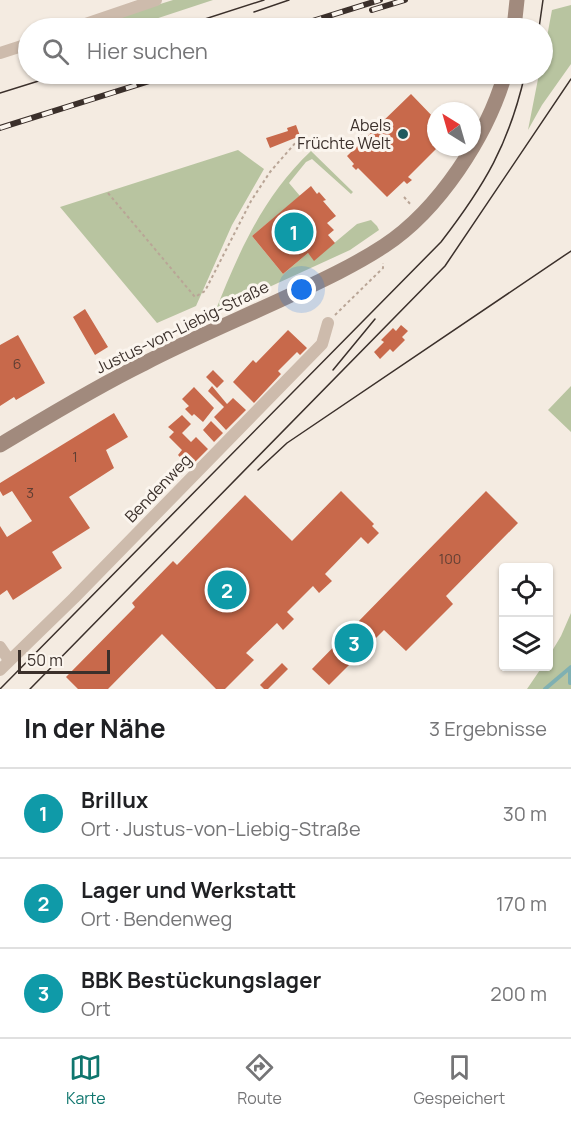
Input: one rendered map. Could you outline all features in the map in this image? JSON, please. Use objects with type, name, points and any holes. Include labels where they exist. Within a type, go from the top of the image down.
[{"type":"main road","points":[[515,18],[517,0]]},
{"type":"main road","name":"Justus-von-Liebig-Straße","points":[[0,445],[70,403],[143,364],[328,277],[385,246],[426,209],[448,184],[471,150],[502,84]]},
{"type":"street","points":[[97,18],[126,5],[156,0]]},
{"type":"street","points":[[0,53],[18,47]]},
{"type":"street","name":"Bendenweg","points":[[0,670],[74,598],[322,344],[328,323]]},
{"type":"street","points":[[0,647],[9,660]]},
{"type":"path","points":[[108,193],[195,297],[206,291],[251,201],[270,172],[297,141],[317,152]]},
{"type":"path","points":[[404,197],[409,203]]},
{"type":"path","points":[[328,323],[383,268],[385,246]]},
{"type":"green space","points":[[173,0],[213,0],[158,18],[116,18]]},
{"type":"green space","points":[[571,5],[571,64],[542,105],[528,130],[537,84],[553,84],[552,10]]},
{"type":"green space","points":[[238,150],[264,169],[232,225],[196,306],[157,323],[60,207]]},
{"type":"green space","points":[[311,151],[353,192],[351,194],[312,159],[306,162],[289,183],[300,196],[252,236],[283,274],[308,253],[314,260],[357,224],[371,220],[379,230],[350,250],[215,312],[254,226],[279,187]]},
{"type":"green space","points":[[571,386],[571,432],[548,410]]},
{"type":"green space","points":[[571,613],[571,689],[527,689],[539,671],[553,671],[553,649]]},
{"type":"building","name":"Abels Früchte Welt","points":[[411,94],[427,111],[427,156],[429,156],[408,177],[412,180],[407,184],[404,181],[387,197],[358,168],[356,170],[352,166],[354,164],[347,156]]},
{"type":"building","points":[[296,125],[300,136],[270,148],[266,138],[288,131],[287,128]]},
{"type":"building","points":[[311,186],[326,200],[323,201],[336,216],[327,223],[334,230],[328,235],[335,243],[314,261],[308,253],[283,274],[252,236]]},
{"type":"building","points":[[85,309],[108,347],[95,355],[73,317]]},
{"type":"building","points":[[401,325],[408,331],[402,337],[405,340],[393,352],[390,349],[380,359],[374,352],[384,342],[381,340],[393,328],[396,331]]},
{"type":"building","points":[[288,330],[307,348],[300,355],[297,352],[278,371],[281,374],[254,403],[233,382],[253,360],[256,363]]},
{"type":"building","points":[[18,335],[45,383],[16,400],[14,397],[0,406],[0,345]]},
{"type":"building","points":[[213,370],[224,381],[217,388],[206,377]]},
{"type":"building","points":[[212,386],[227,404],[233,398],[246,410],[226,430],[214,417],[224,407],[208,391]]},
{"type":"building","points":[[194,387],[214,408],[203,422],[185,409],[189,406],[182,399]]},
{"type":"building","points":[[114,413],[128,437],[106,450],[114,468],[69,497],[90,528],[52,552],[62,568],[13,600],[7,590],[0,595],[0,526],[7,537],[32,521],[12,491],[3,496],[0,483]]},
{"type":"building","points":[[182,415],[191,424],[182,433],[191,442],[196,437],[208,449],[190,467],[178,455],[182,450],[169,437],[174,432],[168,427]]},
{"type":"building","points":[[211,421],[223,433],[214,442],[203,430]]},
{"type":"building","points":[[341,491],[374,524],[372,526],[379,533],[368,544],[361,537],[325,574],[332,581],[319,593],[313,586],[287,612],[294,619],[283,630],[277,623],[246,653],[254,660],[225,689],[216,689],[162,634],[108,689],[78,689],[66,677],[135,607],[132,603],[173,561],[177,565],[245,495],[292,541]]},
{"type":"building","points":[[486,491],[518,523],[446,596],[453,604],[406,651],[384,630],[329,685],[312,669]]},
{"type":"building","points":[[282,663],[288,669],[268,689],[264,689],[260,685]]},
{"type":"waterway","points":[[545,689],[571,667]]},
{"type":"waterway","points":[[570,669],[570,683]]},
{"type":"tram line","points":[[208,18],[264,0]]},
{"type":"tram line","points":[[254,12],[289,0]]},
{"type":"tram line","points":[[540,18],[543,0]]},
{"type":"tram line","points":[[30,689],[445,266],[571,79]]},
{"type":"tram line","points":[[0,93],[29,84]]},
{"type":"tram line","points":[[0,689],[441,242],[494,163],[511,122],[523,84]]},
{"type":"tram line","points":[[258,470],[287,443],[571,251]]},
{"type":"tram line","points":[[333,370],[375,319]]},
{"type":"railway","points":[[322,18],[380,0]]},
{"type":"railway","points":[[372,10],[405,0]]},
{"type":"railway","points":[[0,128],[140,84]]},
{"type":"place","name":"Abels Früchte Welt","points":[[403,134]]},
{"type":"place","name":"Brillux","points":[[294,232]]},
{"type":"place","name":"Lager und Werkstatt","points":[[227,590]]},
{"type":"place","name":"BBK Bestückungslager","points":[[354,643]]}]
